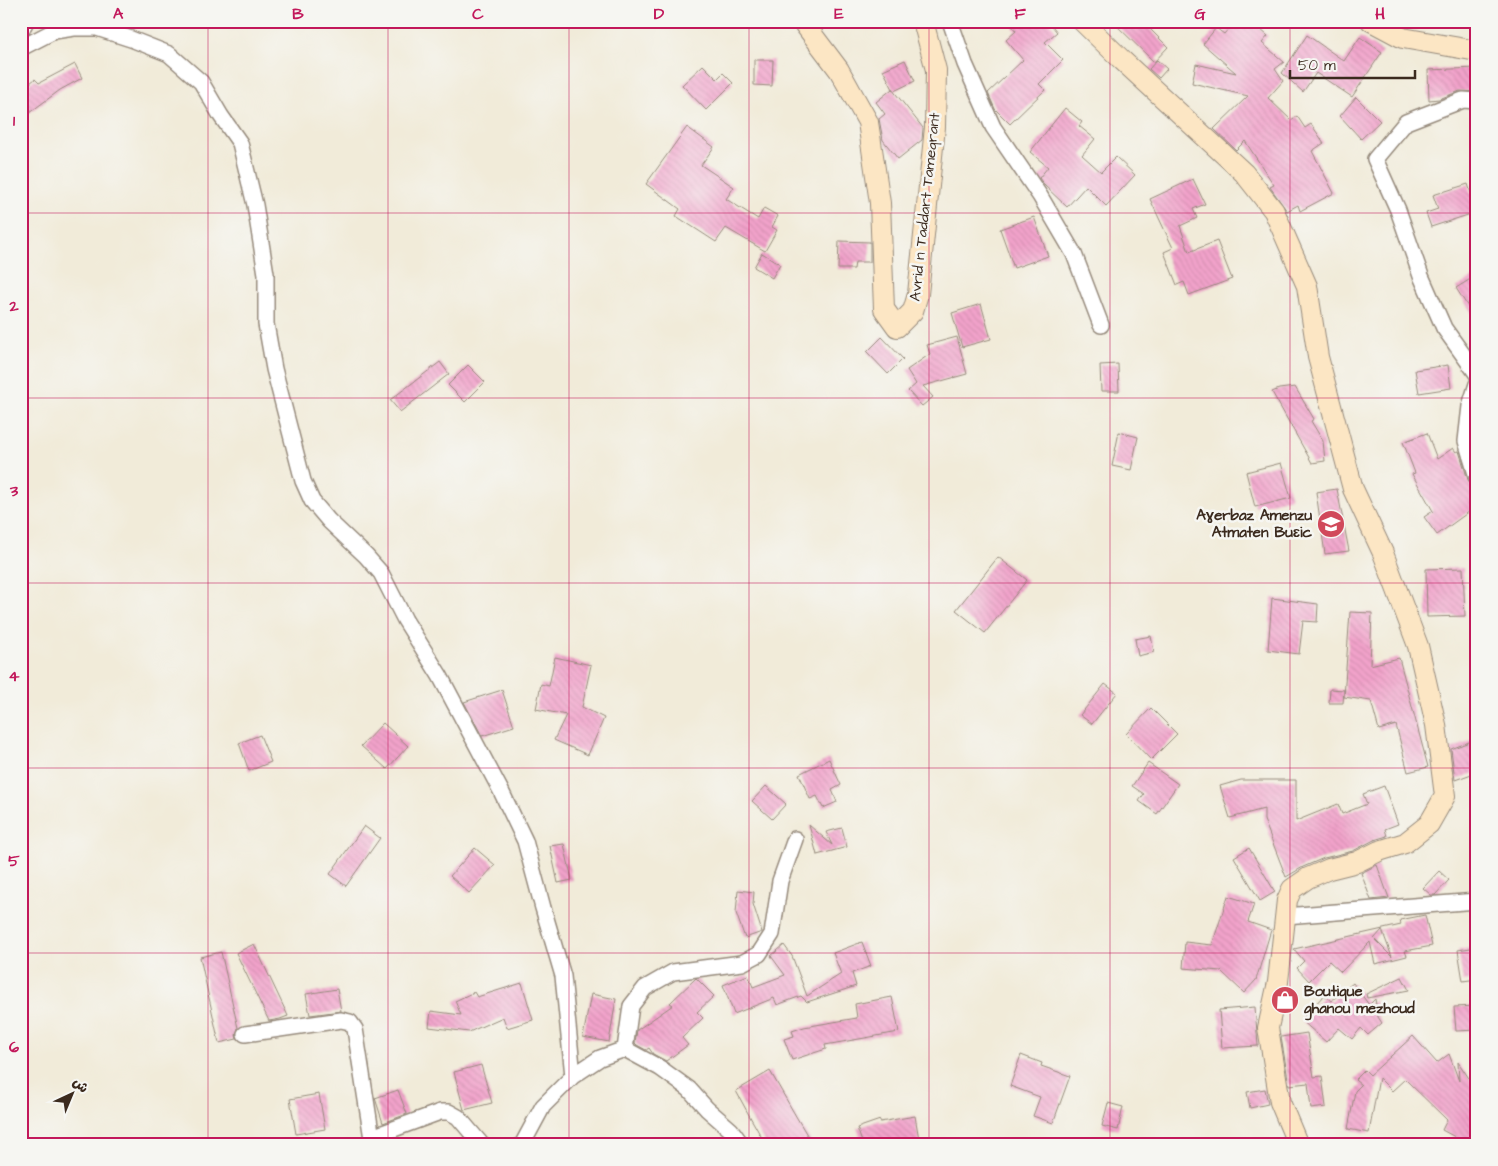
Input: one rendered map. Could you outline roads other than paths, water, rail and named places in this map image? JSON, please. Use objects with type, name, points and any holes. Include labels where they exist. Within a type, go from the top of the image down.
[{"type":"street","points":[[21,31],[26,21]]},
{"type":"street","name":"Avrid n Taddart Tameqrant","points":[[802,21],[839,70],[868,122],[880,203],[884,309],[897,327],[913,311],[918,294],[936,127],[936,70],[923,21]]},
{"type":"street","points":[[950,21],[965,64],[993,127],[1040,196],[1074,254],[1101,326]]},
{"type":"street","points":[[1082,21],[1244,173],[1274,211],[1307,286],[1318,357],[1353,489],[1383,553],[1418,646],[1436,725],[1445,796],[1429,824],[1405,843],[1379,851],[1357,862],[1329,869],[1308,878],[1292,889],[1287,900],[1278,982],[1268,1028],[1280,1102],[1298,1145]]},
{"type":"street","points":[[1371,21],[1403,38],[1477,52]]},
{"type":"street","points":[[21,48],[54,31],[74,28],[97,28],[169,54],[201,82],[240,143],[254,205],[266,274],[266,324],[274,369],[303,480],[312,501],[329,521],[381,573],[405,620],[449,694],[501,790],[526,842],[563,976],[573,1076]]},
{"type":"street","points":[[1477,101],[1463,100],[1406,122],[1375,159],[1398,210],[1421,276],[1444,328],[1477,374]]},
{"type":"street","points":[[1477,384],[1470,406],[1466,441],[1477,477]]},
{"type":"street","points":[[626,1048],[630,1006],[645,988],[673,972],[742,963],[759,954],[772,934],[780,882],[795,839]]},
{"type":"street","points":[[1285,916],[1477,901]]},
{"type":"street","points":[[245,1034],[342,1020],[350,1022],[356,1029],[373,1141],[440,1112],[449,1112],[458,1117],[482,1145]]},
{"type":"street","points":[[522,1145],[543,1106],[573,1076],[600,1058],[626,1048]]},
{"type":"street","points":[[626,1048],[660,1068],[689,1089],[707,1109],[732,1130],[742,1145]]},
{"type":"place","name":"Aɣerbaz Amenzu Atmaten Buɛic","points":[[1331,524]]},
{"type":"place","name":"Boutique ghanou mezhoud","points":[[1285,1000]]}]
